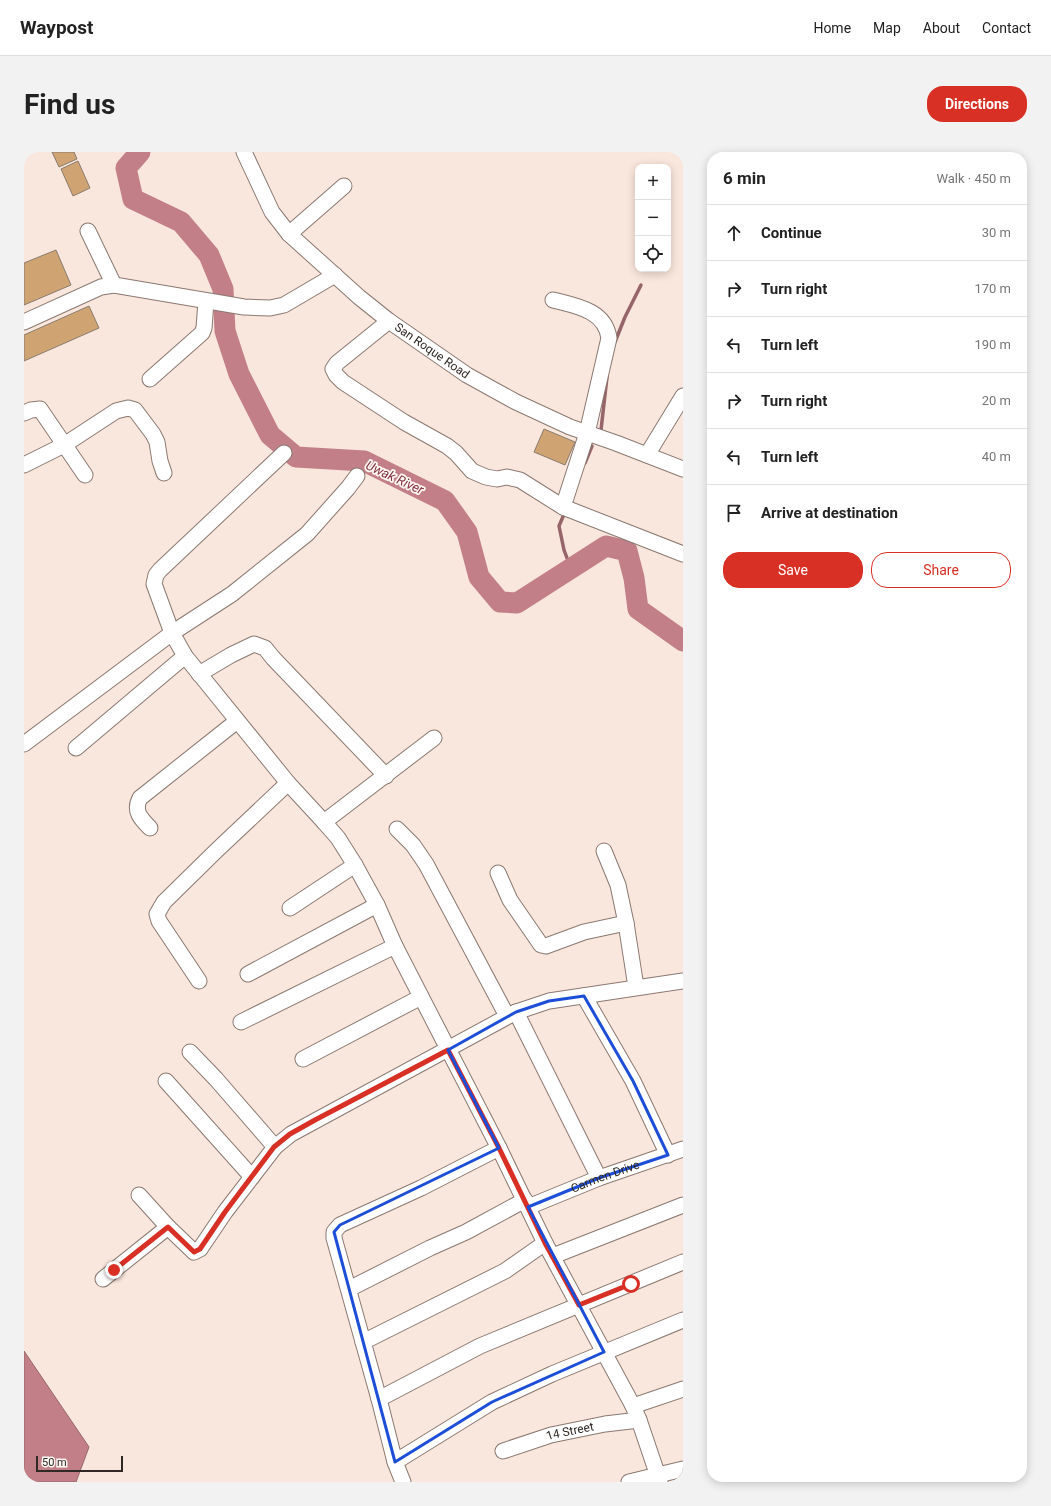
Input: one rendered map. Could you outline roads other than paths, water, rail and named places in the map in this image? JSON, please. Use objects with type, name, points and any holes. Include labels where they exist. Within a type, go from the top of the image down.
[{"type":"street","name":"San Roque Road","points":[[249,153],[272,212],[289,234],[359,297],[389,321],[467,375],[490,389],[548,418],[588,434],[616,442],[683,469]]},
{"type":"street","points":[[289,234],[344,186]]},
{"type":"street","points":[[88,231],[114,286]]},
{"type":"street","points":[[24,322],[101,287],[114,286],[244,307],[270,308],[284,305],[335,275]]},
{"type":"street","points":[[553,300],[580,307],[593,313],[604,324],[608,332],[588,434],[563,507]]},
{"type":"street","points":[[150,379],[202,333],[210,302]]},
{"type":"street","points":[[389,321],[337,363],[333,369],[336,375],[343,382],[404,422],[451,449],[472,471],[486,477],[498,479],[514,478],[520,480],[563,507],[683,554]]},
{"type":"street","points":[[647,455],[683,396]]},
{"type":"street","points":[[24,465],[64,445],[116,411],[128,408],[135,410],[153,434],[157,442],[160,461],[164,473]]},
{"type":"street","points":[[24,413],[31,410],[40,409],[85,475]]},
{"type":"street","points":[[284,453],[168,562],[156,575],[154,584],[172,633],[185,656],[288,783],[338,838],[355,865],[377,905],[395,946],[499,1148],[545,1243],[633,1406],[659,1478]]},
{"type":"street","points":[[24,744],[172,633],[232,594],[307,534],[357,476]]},
{"type":"street","points":[[199,674],[231,655],[254,644],[266,648],[273,658],[386,776]]},
{"type":"street","points":[[76,748],[185,656]]},
{"type":"street","points":[[150,828],[142,821],[137,809],[137,804],[140,798],[237,721]]},
{"type":"street","points":[[324,822],[434,738]]},
{"type":"street","points":[[199,981],[159,921],[157,914],[164,902],[288,783]]},
{"type":"street","points":[[397,829],[414,845],[426,864],[512,1014],[599,1178]]},
{"type":"street","points":[[604,851],[618,885],[626,923],[636,987]]},
{"type":"street","points":[[290,908],[355,865]]},
{"type":"street","points":[[498,873],[510,900],[541,945],[546,946],[584,932],[626,923]]},
{"type":"street","points":[[248,974],[377,905]]},
{"type":"street","points":[[241,1022],[395,946]]},
{"type":"street","points":[[139,1195],[168,1227],[194,1252],[197,1251],[200,1249],[225,1212],[274,1147],[290,1134],[315,1120],[448,1050],[512,1014],[549,1001],[683,981]]},
{"type":"street","points":[[584,996],[633,1081],[668,1155]]},
{"type":"street","points":[[303,1059],[421,997]]},
{"type":"street","points":[[190,1052],[274,1147]]},
{"type":"street","points":[[166,1080],[252,1176]]},
{"type":"street","points":[[403,1482],[395,1462],[334,1238],[336,1228],[421,1188],[499,1148]]},
{"type":"street","name":"Carmen Drive","points":[[348,1288],[430,1248],[527,1204],[683,1150]]},
{"type":"street","points":[[553,1256],[683,1205]]},
{"type":"street","points":[[103,1279],[168,1227]]},
{"type":"street","points":[[363,1342],[505,1271],[545,1243]]},
{"type":"street","points":[[379,1399],[480,1346],[683,1262]]},
{"type":"street","points":[[395,1462],[492,1402],[604,1352],[683,1320]]},
{"type":"street","points":[[633,1406],[683,1389]]},
{"type":"street","name":"14 Street","points":[[503,1451],[551,1435],[605,1424],[639,1420]]},
{"type":"street","points":[[629,1482],[659,1478],[683,1469]]},
{"type":"waterway","name":"Uwak River","points":[[140,152],[126,168],[133,199],[181,222],[209,255],[223,289],[225,331],[239,374],[270,435],[296,457],[364,461],[445,501],[467,532],[479,577],[500,602],[517,603],[606,546],[627,551],[634,578],[638,609],[683,641]]},
{"type":"waterway","points":[[615,342],[625,317],[641,285]]},
{"type":"waterway","points":[[601,430],[607,377]]},
{"type":"waterway","points":[[585,463],[592,446]]},
{"type":"waterway","points":[[565,512],[559,526],[567,558]]}]
